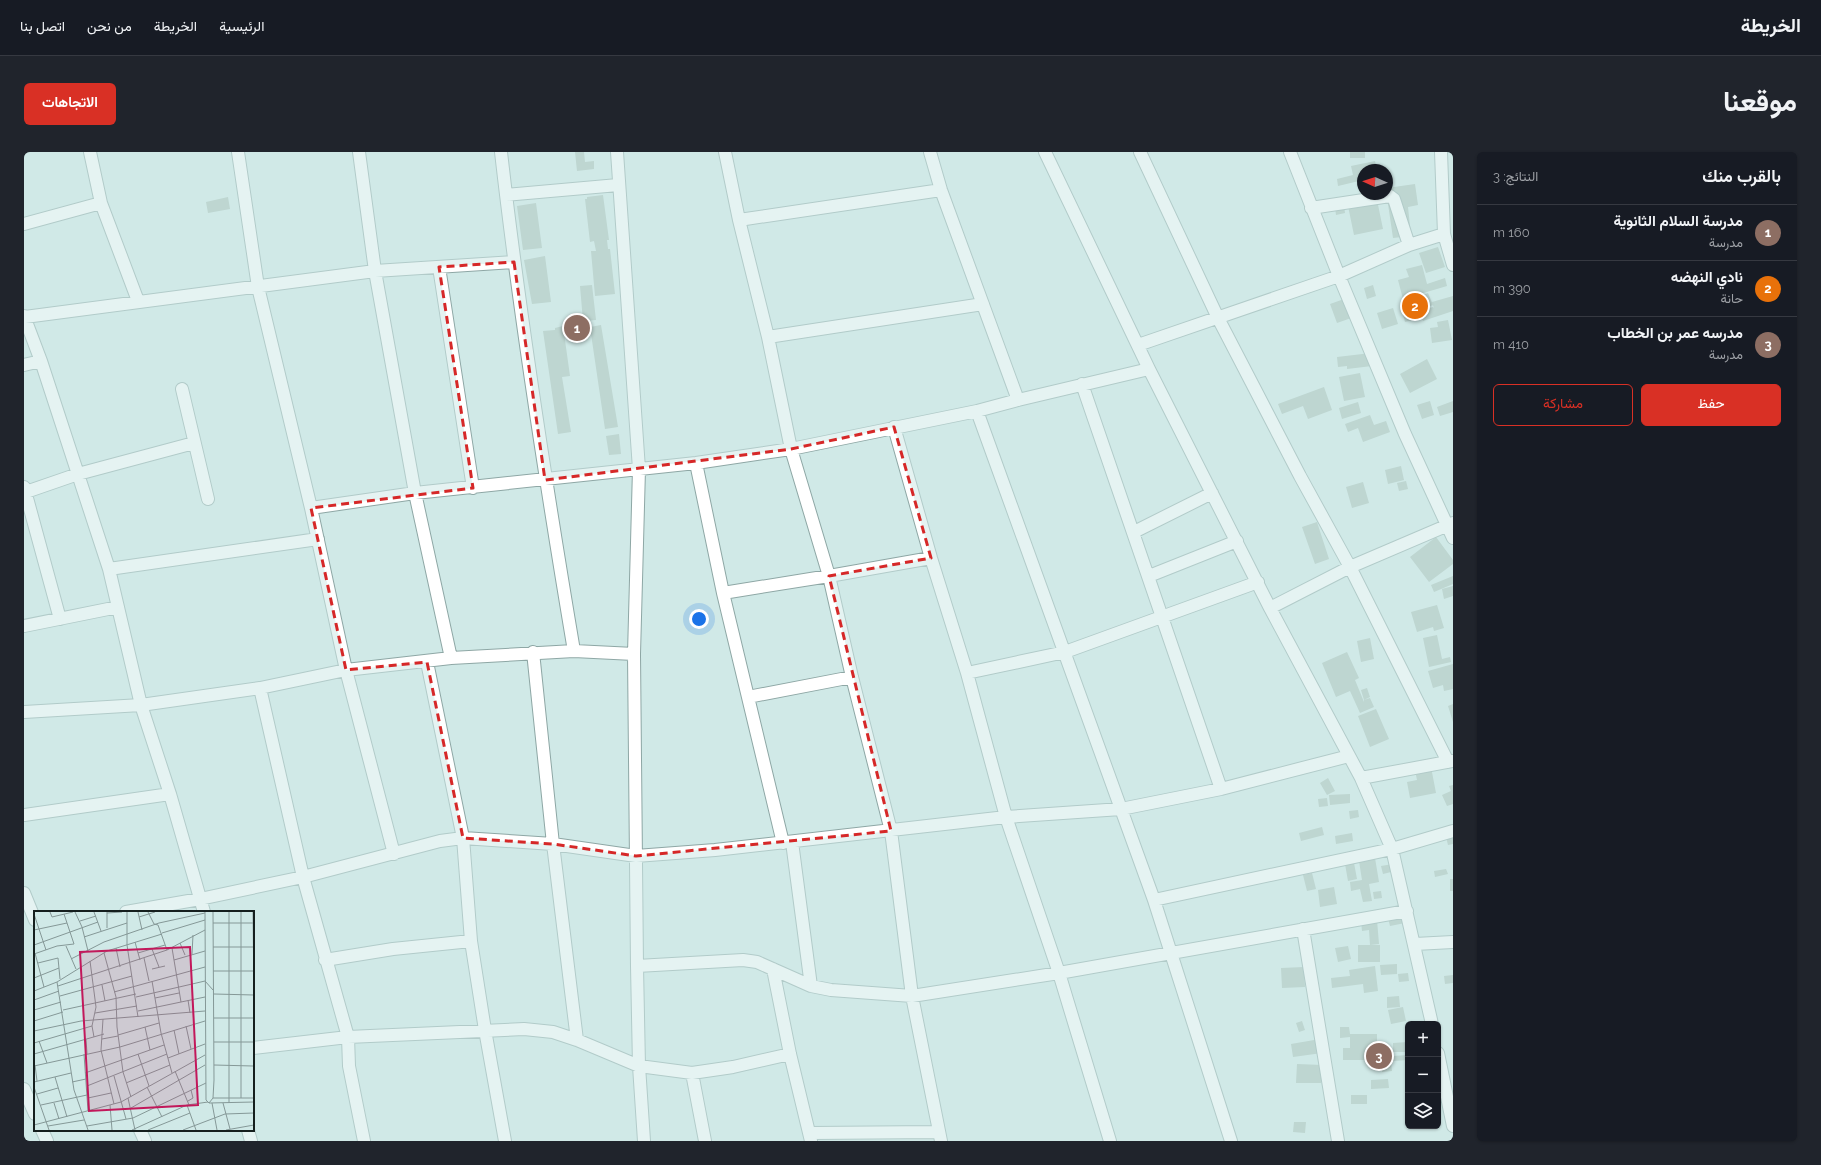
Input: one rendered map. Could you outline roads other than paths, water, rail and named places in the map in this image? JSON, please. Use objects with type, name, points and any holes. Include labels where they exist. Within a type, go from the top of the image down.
[{"type":"street","points":[[90,152],[101,203],[138,301]]},
{"type":"street","points":[[238,152],[258,287],[311,508],[346,670],[394,854]]},
{"type":"street","points":[[359,152],[375,272],[415,493],[451,658]]},
{"type":"street","points":[[501,152],[514,262],[545,480],[574,651]]},
{"type":"street","points":[[617,152],[618,185],[639,469],[634,654],[640,1066],[644,1141]]},
{"type":"street","points":[[725,152],[739,220],[768,336],[791,449],[829,576],[852,677],[891,831],[912,996],[940,1137],[811,1137],[790,1054],[773,969]]},
{"type":"street","points":[[930,152],[941,190],[1018,400]]},
{"type":"street","points":[[1045,152],[1149,369],[1212,494],[1270,608],[1361,778],[1392,849],[1415,944],[1431,1021]]},
{"type":"street","points":[[1140,152],[1218,318],[1451,762],[1361,778]]},
{"type":"street","points":[[1290,152],[1338,276],[1405,434],[1450,524],[1453,538]]},
{"type":"street","points":[[1441,152],[1444,234],[1451,251],[1453,265]]},
{"type":"street","points":[[506,195],[618,185]]},
{"type":"street","points":[[739,220],[941,190]]},
{"type":"street","points":[[1311,208],[1390,196],[1394,199],[1409,245]]},
{"type":"street","points":[[24,224],[101,203]]},
{"type":"street","points":[[1138,345],[1338,276],[1409,245],[1444,234]]},
{"type":"street","points":[[204,911],[170,794],[141,705],[109,569],[41,361],[24,316],[375,272],[514,262]]},
{"type":"street","points":[[439,267],[473,488]]},
{"type":"street","points":[[768,336],[983,304]]},
{"type":"street","points":[[24,365],[41,361]]},
{"type":"street","points":[[311,508],[415,493],[696,463],[791,449],[977,411],[1082,384],[1149,369]]},
{"type":"street","points":[[1082,384],[1221,788]]},
{"type":"street","points":[[182,389],[208,499]]},
{"type":"street","points":[[977,411],[1154,900],[1231,1141]]},
{"type":"street","points":[[894,427],[931,558],[967,673],[1006,817],[1059,973],[1110,1141]]},
{"type":"street","points":[[60,619],[25,489],[194,443]]},
{"type":"street","points":[[696,463],[722,593],[787,842],[812,986]]},
{"type":"street","points":[[1134,532],[1212,494]]},
{"type":"street","points":[[1270,608],[1350,567],[1450,524]]},
{"type":"street","points":[[109,569],[318,539]]},
{"type":"street","points":[[1149,576],[1237,541]]},
{"type":"street","points":[[722,593],[931,558]]},
{"type":"street","points":[[967,673],[1065,652],[1258,582]]},
{"type":"street","points":[[24,626],[118,607]]},
{"type":"street","points":[[24,712],[141,705],[260,688],[346,670],[451,658],[533,652],[574,651],[634,654]]},
{"type":"street","points":[[533,652],[553,844],[577,1040]]},
{"type":"street","points":[[426,662],[463,838],[471,941],[484,1030],[504,1141]]},
{"type":"street","points":[[748,697],[852,677]]},
{"type":"street","points":[[260,688],[303,877],[325,960],[348,1037],[349,1066],[364,1141]]},
{"type":"street","points":[[132,911],[200,899],[303,877],[440,841],[463,838],[553,844],[636,856],[787,842],[1006,817],[1121,809],[1221,788],[1349,756]]},
{"type":"street","points":[[24,816],[170,794]]},
{"type":"street","points":[[1154,900],[1392,849],[1453,831]]},
{"type":"street","points":[[24,895],[34,918]]},
{"type":"street","points":[[638,966],[743,960],[757,962],[812,986],[831,990],[912,996],[1059,973],[1171,952],[1407,912]]},
{"type":"street","points":[[1303,929],[1338,1141]]},
{"type":"street","points":[[325,960],[393,949],[471,941]]},
{"type":"street","points":[[1415,944],[1453,942]]},
{"type":"street","points":[[254,1048],[348,1037],[484,1030],[538,1030],[553,1032],[577,1040],[640,1066],[692,1073],[733,1067],[790,1054]]},
{"type":"street","points":[[1439,1057],[1453,1126]]},
{"type":"street","points":[[692,1073],[705,1141]]},
{"type":"street","points":[[24,1089],[34,1112]]},
{"type":"street","points":[[42,1131],[47,1141]]},
{"type":"street","points":[[140,1131],[145,1141]]},
{"type":"street","points":[[248,1131],[251,1141]]},
{"type":"place","name":"نادي النهضه","points":[[1415,306]]},
{"type":"place","name":"مدرسة السلام الثانوية","points":[[577,328]]},
{"type":"place","name":"مدرسه عمر بن الخطاب","points":[[1379,1056]]}]
